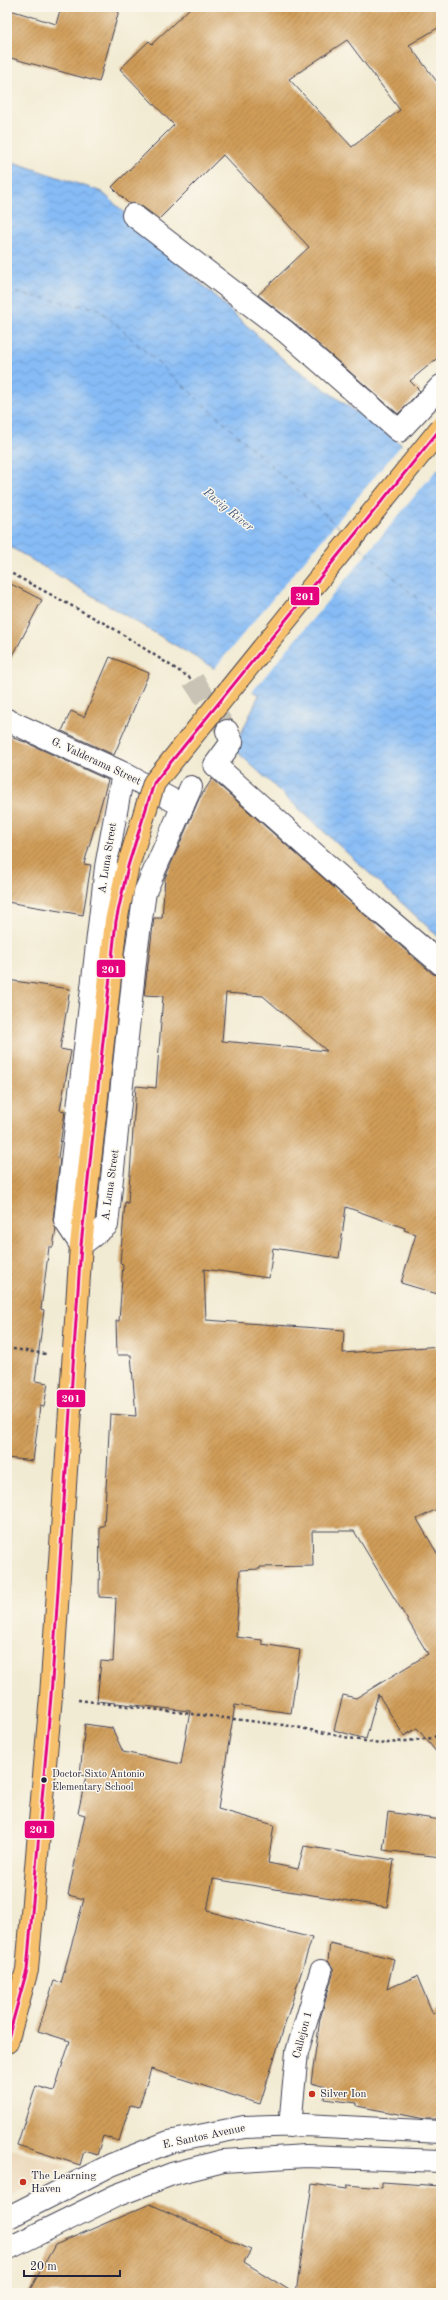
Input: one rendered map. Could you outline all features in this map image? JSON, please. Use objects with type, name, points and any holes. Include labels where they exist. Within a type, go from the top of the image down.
[{"type":"main road","points":[[7,2042],[27,1970],[51,1696],[81,1245],[116,921],[128,866],[154,783],[441,428]]},
{"type":"street","points":[[133,215],[286,332],[399,431],[441,386]]},
{"type":"street","name":"G. Valderama Street","points":[[7,720],[123,773],[187,796]]},
{"type":"street","points":[[227,731],[232,742],[215,765],[373,906],[441,964]]},
{"type":"street","name":"A. Luna Street","points":[[123,773],[106,867],[65,1221],[81,1245],[107,1225],[136,953],[145,892],[187,796]]},
{"type":"street","name":"Callejon 1","points":[[290,2126],[297,2052],[322,1971]]},
{"type":"street","name":"E. Santos Avenue","points":[[7,2218],[111,2164],[169,2142],[244,2127],[290,2126],[441,2132]]},
{"type":"street","points":[[7,2249],[114,2196],[172,2174],[223,2161],[306,2156],[441,2162]]},
{"type":"path","points":[[7,571],[111,627],[193,680]]},
{"type":"path","points":[[7,1348],[74,1358]]},
{"type":"path","points":[[104,1703],[291,1726],[379,1744],[433,1738],[441,1732]]},
{"type":"shaded area","name":"The Learning Haven","points":[[12,2148],[69,2167],[7,2197],[7,2166]]},
{"type":"water","name":"Pasig River","points":[[7,160],[102,192],[284,360],[441,473],[441,939],[234,749],[259,695],[7,545]]},
{"type":"pier","points":[[403,443],[438,468],[251,693],[213,670]]},
{"type":"building","points":[[61,7],[120,7],[99,82],[7,57],[7,9],[56,24]]},
{"type":"building","points":[[191,7],[441,7],[441,26],[409,45],[441,87],[441,355],[410,381],[420,391],[398,414],[294,323],[258,295],[309,247],[223,155],[159,219],[140,205],[128,203],[112,187],[174,125],[120,69],[149,41],[152,44]],"holes":[[[347,40],[400,110],[352,147],[289,79]]]},
{"type":"building","points":[[7,582],[42,600],[7,667]]},
{"type":"building","points":[[110,657],[149,673],[114,755],[62,731],[71,711],[84,717]]},
{"type":"building","points":[[7,736],[25,742],[108,780],[84,864],[91,865],[83,915],[7,902]]},
{"type":"building","points":[[212,779],[433,974],[441,976],[441,1295],[401,1283],[416,1234],[404,1230],[405,1228],[346,1207],[339,1258],[273,1248],[269,1278],[204,1269],[206,1320],[344,1330],[343,1353],[441,1346],[441,1507],[417,1519],[441,1560],[441,1758],[417,1728],[404,1736],[378,1694],[366,1739],[334,1730],[343,1695],[356,1698],[428,1654],[354,1531],[312,1531],[313,1566],[260,1567],[260,1569],[240,1570],[236,1637],[262,1640],[262,1644],[300,1650],[291,1713],[235,1705],[218,1809],[274,1825],[268,1863],[298,1869],[304,1846],[394,1860],[387,1907],[213,1879],[207,1911],[312,1938],[260,2104],[151,2069],[139,2107],[130,2105],[119,2141],[103,2136],[97,2155],[84,2151],[80,2165],[17,2145],[36,2086],[54,2091],[70,2041],[38,2031],[54,1981],[61,1983],[84,1899],[68,1895],[85,1815],[78,1813],[86,1776],[80,1775],[85,1724],[112,1728],[123,1752],[181,1764],[190,1711],[97,1701],[101,1661],[113,1662],[116,1598],[99,1597],[100,1526],[104,1526],[110,1414],[136,1416],[131,1355],[117,1355],[116,1321],[119,1321],[123,1264],[120,1263],[125,1202],[128,1203],[136,1086],[156,1088],[163,996],[144,995],[154,918],[162,918],[165,878],[199,799]],"holes":[[[226,993],[263,996],[327,1051],[222,1041]]]},
{"type":"building","points":[[7,980],[70,989],[60,1049],[71,1051],[60,1110],[65,1111],[58,1158],[60,1159],[53,1220],[56,1229],[53,1247],[49,1247],[41,1309],[44,1310],[35,1381],[48,1383],[44,1407],[40,1406],[33,1461],[7,1458]]},
{"type":"building","points":[[388,1812],[441,1820],[441,1857],[383,1850]]},
{"type":"building","points":[[330,1943],[394,1959],[387,1989],[417,1976],[433,2014],[441,2007],[441,2119],[425,2119],[357,2106],[357,2103],[324,2099],[326,2087],[311,2083],[320,2019],[333,1974],[333,1968],[328,1961]]},
{"type":"building","points":[[382,2182],[441,2186],[441,2293],[296,2293],[312,2184],[347,2189],[347,2185],[382,2188]]},
{"type":"building","points":[[150,2204],[251,2250],[244,2262],[294,2293],[28,2293],[55,2245]]},
{"type":"ferry route","points":[[7,291],[99,309],[344,532]]},
{"type":"ferry route","points":[[360,547],[441,620]]},
{"type":"tunnel","points":[[193,680],[227,731]]},
{"type":"transit line","name":"201","points":[[7,2042],[27,1970],[51,1696],[81,1245],[116,921],[128,866],[154,783],[441,428]]},
{"type":"place","name":"Doctor Sixto Antonio Elementary School","points":[[44,1780]]},
{"type":"place","name":"Silver Ion","points":[[312,2094]]},
{"type":"place","name":"The Learning Haven","points":[[23,2182]]}]
